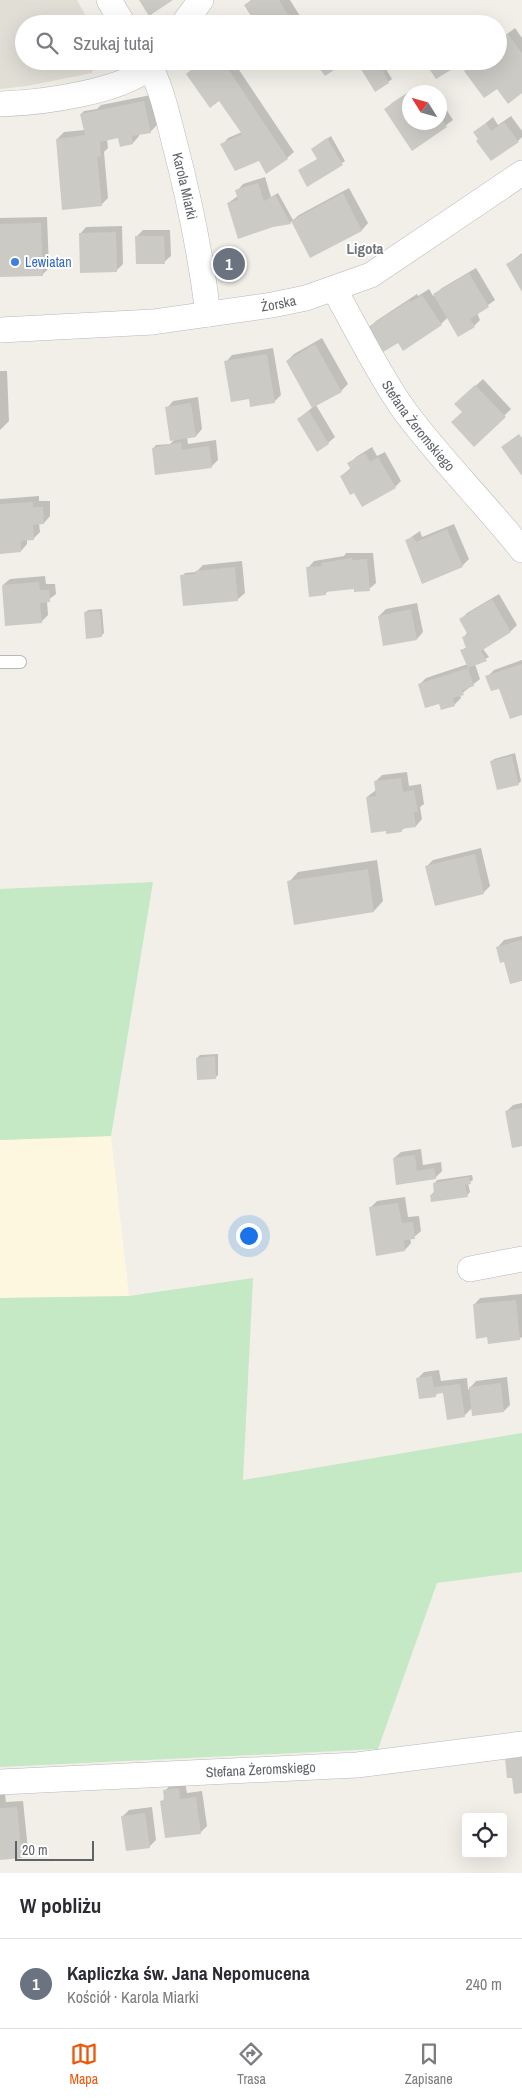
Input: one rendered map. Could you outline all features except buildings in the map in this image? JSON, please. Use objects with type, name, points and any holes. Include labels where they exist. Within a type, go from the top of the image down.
[{"type":"street","points":[[109,0],[118,15]]},
{"type":"street","points":[[190,15],[201,0]]},
{"type":"street","points":[[0,104],[60,98],[100,90],[129,80],[142,70]]},
{"type":"street","name":"Karola Miarki","points":[[153,70],[182,171],[202,266],[208,314]]},
{"type":"street","name":"Żorska","points":[[0,330],[153,322],[292,301],[334,289],[372,275],[522,173]]},
{"type":"street","name":"Stefana Żeromskiego","points":[[334,289],[379,371],[404,410],[438,453],[522,550]]},
{"type":"street","points":[[470,1269],[522,1260]]},
{"type":"street","name":"Stefana Żeromskiego","points":[[0,1782],[357,1765],[522,1744]]},
{"type":"lane","points":[[0,662],[20,662]]},
{"type":"shaded area","points":[[0,0],[77,0],[85,15],[15,15],[15,70],[93,70],[92,73],[27,86],[0,89]]},
{"type":"shaded area","points":[[111,1136],[129,1296],[0,1298],[0,1140]]},
{"type":"green space","points":[[153,882],[111,1136],[0,1140],[0,889]]},
{"type":"green space","points":[[253,1278],[243,1480],[522,1433],[522,1572],[437,1583],[378,1749],[0,1767],[0,1298],[129,1296]]},
{"type":"place","name":"Lewiatan","points":[[15,262]]},
{"type":"place","name":"Kapliczka św. Jana Nepomucena","points":[[229,264]]},
{"type":"district","name":"Ligota","points":[[365,248]]}]
